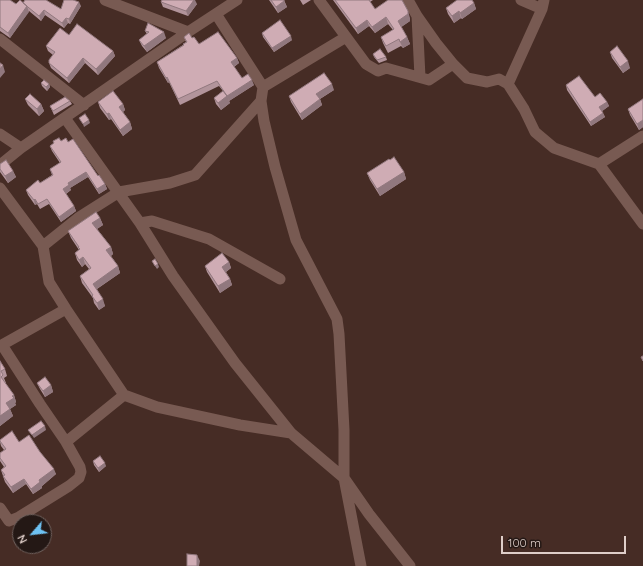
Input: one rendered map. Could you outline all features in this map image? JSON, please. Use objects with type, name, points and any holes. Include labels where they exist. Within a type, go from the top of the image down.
[{"type":"street","points":[[0,164],[188,32],[237,0]]},
{"type":"street","points":[[319,0],[366,64],[378,71],[386,68],[430,80],[453,64]]},
{"type":"street","points":[[408,0],[436,43],[467,78],[487,82],[499,79],[508,84],[524,109],[535,132],[554,148],[599,164],[643,224]]},
{"type":"street","points":[[508,84],[543,4],[521,0]]},
{"type":"street","points":[[111,1],[188,32]]},
{"type":"street","points":[[216,14],[263,87],[261,101],[275,167],[296,240],[338,323],[340,334],[344,430],[344,478],[361,566]]},
{"type":"street","points":[[417,16],[420,77]]},
{"type":"street","points":[[263,87],[346,36]]},
{"type":"street","points":[[0,39],[84,104]]},
{"type":"street","points":[[43,246],[78,218],[119,192],[170,183],[195,175],[261,101]]},
{"type":"street","points":[[66,118],[119,192],[173,276],[218,340],[291,433],[344,478],[369,514],[410,566]]},
{"type":"street","points":[[0,134],[21,148]]},
{"type":"street","points":[[599,164],[643,136]]},
{"type":"street","points":[[0,188],[43,246],[49,282],[124,395],[157,407],[240,425],[291,433]]},
{"type":"street","points":[[140,223],[152,221],[209,239],[280,279]]},
{"type":"street","points":[[0,508],[9,521],[30,511],[79,478],[81,472],[80,466],[66,442],[1,346],[66,309]]},
{"type":"street","points":[[66,442],[124,395]]},
{"type":"building","points":[[0,0],[10,0],[16,4],[20,0],[27,6],[8,33],[0,27]]},
{"type":"building","points":[[25,0],[46,0],[61,9],[64,0],[79,2],[69,19],[66,18],[62,23],[44,10],[39,16],[23,3]]},
{"type":"building","points":[[162,0],[194,0],[186,11],[161,2]]},
{"type":"building","points":[[271,0],[284,0],[284,1],[276,7]]},
{"type":"building","points":[[335,0],[369,0],[375,9],[388,0],[402,0],[408,14],[398,21],[407,37],[400,42],[399,39],[386,46],[381,37],[394,29],[386,17],[372,27],[367,20],[356,28]]},
{"type":"building","points":[[457,0],[472,0],[474,3],[460,13],[459,11],[452,16],[446,8]]},
{"type":"building","points":[[280,20],[291,36],[272,48],[262,33]]},
{"type":"building","points":[[148,23],[164,32],[144,46],[139,40],[149,32],[145,31]]},
{"type":"building","points":[[77,24],[113,51],[96,69],[83,58],[67,78],[49,63],[49,60],[55,52],[46,46],[60,28],[69,35]]},
{"type":"building","points":[[218,32],[237,58],[231,62],[242,78],[248,74],[252,80],[227,96],[217,81],[178,99],[167,77],[166,78],[157,62],[184,45],[183,44],[187,42],[184,37],[189,33],[199,44]]},
{"type":"building","points":[[617,46],[628,61],[620,67],[610,52]]},
{"type":"building","points":[[380,49],[386,57],[377,60],[373,54]]},
{"type":"building","points":[[324,73],[332,84],[316,94],[320,99],[300,114],[289,96]]},
{"type":"building","points":[[579,76],[595,97],[600,93],[607,102],[599,107],[603,113],[590,122],[566,85]]},
{"type":"building","points":[[44,80],[49,84],[46,87],[41,83]]},
{"type":"building","points":[[113,91],[123,104],[119,107],[130,122],[120,130],[109,113],[107,114],[98,102]]},
{"type":"building","points":[[223,91],[227,96],[218,103],[214,98]]},
{"type":"building","points":[[30,94],[41,104],[37,109],[25,99]]},
{"type":"building","points":[[65,97],[70,101],[53,111],[50,106]]},
{"type":"building","points":[[643,99],[643,120],[637,124],[628,109]]},
{"type":"building","points":[[85,114],[89,120],[83,124],[79,118]]},
{"type":"building","points":[[59,138],[61,141],[66,138],[68,142],[73,139],[105,184],[97,189],[86,172],[68,183],[69,185],[63,189],[74,206],[59,217],[47,199],[38,204],[26,190],[38,180],[40,183],[53,175],[50,169],[61,162],[50,146],[54,143],[53,141]]},
{"type":"building","points":[[394,157],[404,172],[377,189],[367,173]]},
{"type":"building","points":[[6,160],[13,171],[5,176],[0,169],[0,164]]},
{"type":"building","points":[[96,212],[100,218],[92,223],[111,247],[106,250],[118,266],[93,284],[103,299],[97,303],[80,276],[91,268],[83,257],[79,260],[75,253],[80,249],[68,231]]},
{"type":"building","points":[[222,253],[229,262],[222,267],[230,279],[218,286],[205,266]]},
{"type":"building","points":[[155,259],[158,264],[155,266],[152,261]]},
{"type":"building","points":[[0,361],[5,369],[1,371],[3,375],[1,377],[14,395],[12,396],[14,398],[6,403],[10,409],[0,416]]},
{"type":"building","points":[[45,377],[51,385],[43,391],[37,383]]},
{"type":"building","points":[[41,421],[45,426],[32,435],[28,430]]},
{"type":"building","points":[[12,431],[19,442],[29,435],[40,452],[54,469],[39,480],[40,482],[31,489],[24,479],[11,487],[3,476],[5,475],[1,470],[6,466],[0,458],[0,453],[6,449],[0,440]]},
{"type":"building","points":[[100,456],[105,463],[98,468],[93,461]]},
{"type":"building","points":[[187,554],[197,555],[197,566],[187,566]]}]
